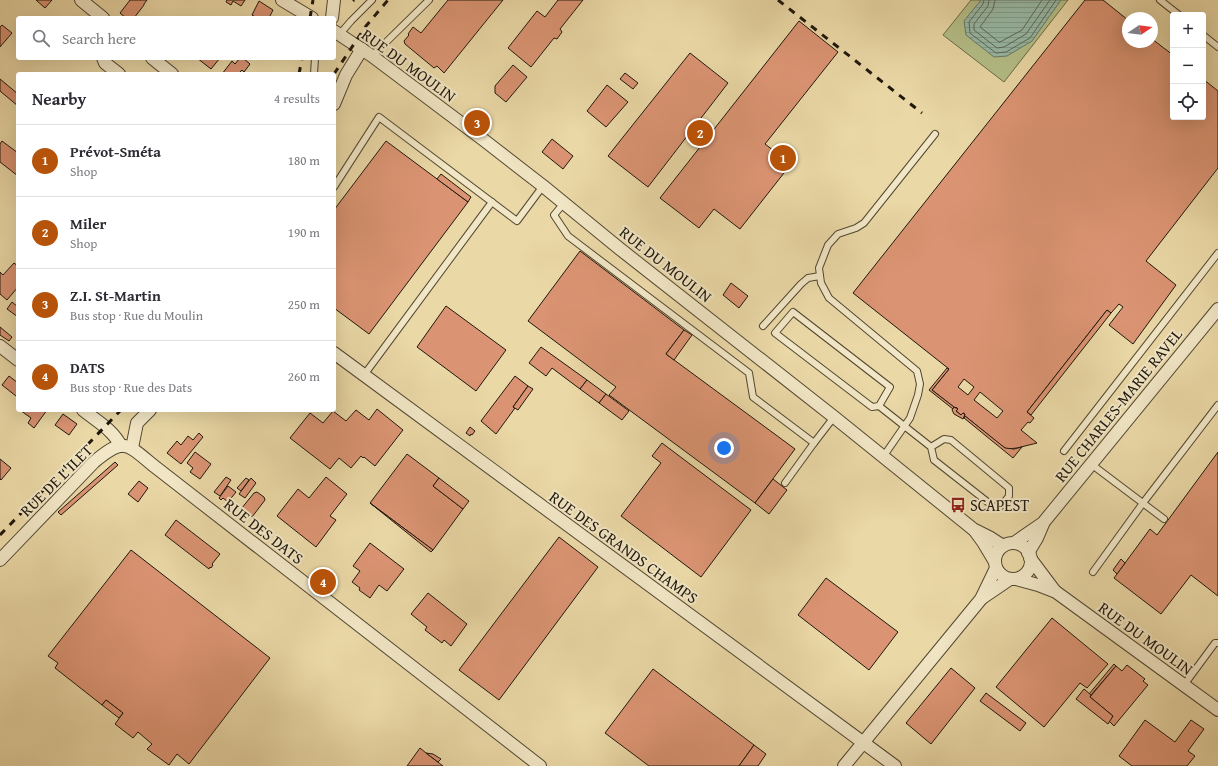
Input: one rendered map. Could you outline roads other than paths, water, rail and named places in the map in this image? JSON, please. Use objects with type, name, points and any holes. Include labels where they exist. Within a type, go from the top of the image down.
[{"type":"street","points":[[81,0],[101,16]]},
{"type":"street","points":[[282,0],[309,16]]},
{"type":"street","points":[[332,16],[334,0]]},
{"type":"street","name":"RUE DU MOULIN","points":[[337,33],[367,53],[543,186],[620,249],[834,417],[973,529],[989,537],[1009,544]]},
{"type":"street","points":[[336,99],[346,75],[367,53]]},
{"type":"street","points":[[104,60],[105,63],[116,72]]},
{"type":"street","points":[[154,60],[170,72]]},
{"type":"street","name":"RUE CHARLES-MARIE RAVEL","points":[[1029,555],[1044,522],[1218,308]]},
{"type":"street","points":[[0,346],[16,358]]},
{"type":"street","name":"RUE DES GRANDS CHAMPS","points":[[336,354],[895,766]]},
{"type":"street","name":"RUE DES DATS","points":[[86,412],[111,432],[118,440],[154,466],[540,766]]},
{"type":"street","points":[[127,447],[137,423],[148,412]]},
{"type":"street","name":"RUE DE L'ILET","points":[[0,560],[94,462],[108,451],[127,447]]},
{"type":"street","name":"RUE CHARLES-MARIE RAVEL","points":[[1009,544],[1044,522]]},
{"type":"street","name":"RUE DU MOULIN","points":[[973,529],[983,542],[996,565]]},
{"type":"street","points":[[844,766],[981,599],[996,565],[998,550],[1009,544],[1020,545],[1025,548],[1029,555],[1030,563],[1026,574],[1013,579],[981,599]]},
{"type":"street","name":"RUE DU MOULIN","points":[[1029,555],[1044,578],[1056,592]]},
{"type":"street","points":[[996,565],[1000,573],[1005,577],[1013,579]]},
{"type":"street","name":"RUE DU MOULIN","points":[[1013,579],[1038,584],[1056,592],[1218,710]]},
{"type":"lane","points":[[337,33],[372,0]]},
{"type":"lane","points":[[367,53],[429,0]]},
{"type":"lane","points":[[1160,0],[1175,12]]},
{"type":"lane","points":[[1206,37],[1218,47]]},
{"type":"lane","points":[[314,72],[315,60]]},
{"type":"lane","points":[[336,184],[379,117],[517,221],[543,186]]},
{"type":"lane","points":[[883,457],[910,418],[920,384],[917,371],[828,298],[821,283],[818,268],[828,245],[838,234],[856,228],[864,223],[934,134]]},
{"type":"lane","points":[[364,375],[492,202]]},
{"type":"lane","points":[[564,203],[554,215],[568,236],[749,373],[753,397],[814,443]]},
{"type":"lane","points":[[1064,450],[1218,253]]},
{"type":"lane","points":[[763,326],[801,284],[808,278],[820,276]]},
{"type":"lane","points":[[879,406],[890,387],[793,312],[775,333],[872,407],[879,406],[931,448],[934,460],[994,507],[1001,506],[1009,496],[1009,488],[951,440],[944,439],[931,448]]},
{"type":"lane","points":[[1093,572],[1143,503],[1218,405]]},
{"type":"lane","points":[[785,483],[834,417]]},
{"type":"lane","points":[[1092,464],[1164,519]]},
{"type":"lane","points":[[1184,685],[1215,643],[1218,643]]},
{"type":"water","points":[[981,0],[1061,0],[1032,41],[1007,56],[994,57],[966,35],[964,21]]},
{"type":"railway","points":[[310,16],[313,0]]},
{"type":"railway","points":[[335,72],[366,26],[388,0]]},
{"type":"railway","points":[[778,0],[922,113]]},
{"type":"railway","points":[[299,72],[302,60]]},
{"type":"railway","points":[[0,535],[119,412]]},
{"type":"place","name":"Z.I. St-Martin","points":[[477,123]]},
{"type":"place","name":"Miler","points":[[700,133]]},
{"type":"place","name":"Prévot-Sméta","points":[[783,158]]},
{"type":"place","name":"SCAPEST","points":[[958,505]]},
{"type":"place","name":"DATS","points":[[323,582]]}]
